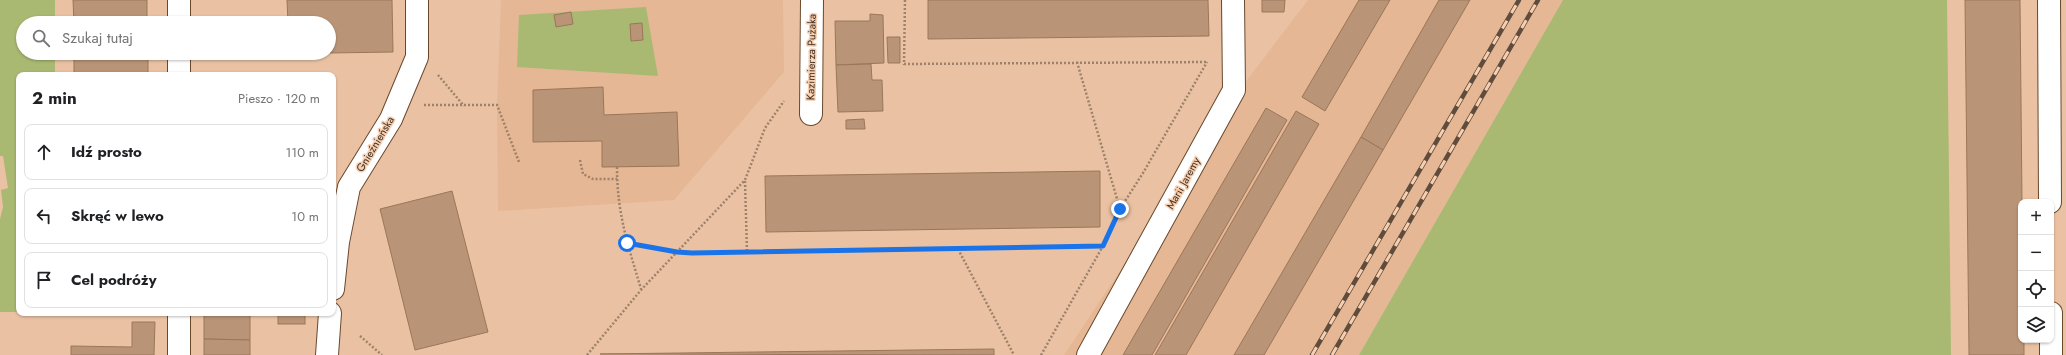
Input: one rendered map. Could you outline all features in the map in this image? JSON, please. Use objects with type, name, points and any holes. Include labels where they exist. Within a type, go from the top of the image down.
[{"type":"street","points":[[179,0],[179,16]]},
{"type":"street","name":"Gnieźnieńska","points":[[336,261],[338,242],[349,187],[391,119],[417,57],[417,0]]},
{"type":"street","name":"Kazimierza Pużaka","points":[[811,114],[812,0]]},
{"type":"street","name":"Marii Jaremy","points":[[1088,355],[1234,90],[1233,0]]},
{"type":"street","points":[[2049,0],[2050,199]]},
{"type":"street","points":[[179,60],[179,72]]},
{"type":"street","points":[[178,316],[178,355]]},
{"type":"street","points":[[327,355],[330,316]]},
{"type":"street","points":[[2051,343],[2051,355]]},
{"type":"path","points":[[905,0],[904,64],[1207,62]]},
{"type":"path","points":[[1041,355],[1103,246],[1120,209],[1144,173],[1210,57]]},
{"type":"path","points":[[1077,62],[1120,209]]},
{"type":"path","points":[[435,72],[465,106]]},
{"type":"path","points":[[587,355],[641,290],[745,180],[765,128],[787,97]]},
{"type":"path","points":[[419,105],[497,105],[519,162]]},
{"type":"path","points":[[580,160],[583,174],[593,180],[617,179]]},
{"type":"path","points":[[617,167],[618,203],[627,243],[641,290]]},
{"type":"path","points":[[745,180],[747,252]]},
{"type":"path","points":[[627,243],[677,252],[1103,246]]},
{"type":"path","points":[[958,249],[1014,355]]},
{"type":"path","points":[[360,336],[382,355]]},
{"type":"shaded area","points":[[501,0],[783,0],[784,72],[674,200],[498,211],[497,105]]},
{"type":"shaded area","points":[[1308,0],[1563,0],[1359,355],[1064,355],[1247,80]]},
{"type":"green space","points":[[0,0],[55,0],[55,16],[16,16],[16,60],[55,60],[55,72],[16,72],[16,312],[0,312],[0,219],[3,207],[1,190],[8,188],[3,156],[0,156]]},
{"type":"green space","points":[[1563,0],[1947,0],[1951,355],[1359,355]]},
{"type":"green space","points":[[646,7],[658,76],[517,67],[519,15]]},
{"type":"building","points":[[73,0],[147,0],[147,16],[74,16]]},
{"type":"building","points":[[287,0],[392,0],[393,52],[336,53],[336,16],[288,16]]},
{"type":"building","points":[[928,0],[1208,0],[1209,36],[928,39]]},
{"type":"building","points":[[1262,0],[1285,0],[1284,12],[1262,12]]},
{"type":"building","points":[[1359,0],[1390,0],[1325,111],[1302,97]]},
{"type":"building","points":[[1439,0],[1470,0],[1383,150],[1361,137]]},
{"type":"building","points":[[1965,0],[2020,0],[2022,199],[2018,199],[2018,343],[2024,343],[2024,355],[1969,355]]},
{"type":"building","points":[[571,12],[573,24],[556,27],[554,15]]},
{"type":"building","points":[[870,14],[883,15],[884,63],[836,65],[835,21],[870,21]]},
{"type":"building","points":[[642,23],[643,40],[631,41],[630,24]]},
{"type":"building","points":[[887,37],[900,37],[900,63],[888,63]]},
{"type":"building","points":[[74,60],[148,60],[148,72],[74,72]]},
{"type":"building","points":[[871,64],[872,80],[882,80],[883,111],[838,112],[836,65]]},
{"type":"building","points":[[603,87],[604,115],[677,112],[679,166],[602,167],[602,141],[533,142],[533,90]]},
{"type":"building","points":[[1266,108],[1287,120],[1152,355],[1123,355]]},
{"type":"building","points":[[1296,111],[1319,124],[1186,355],[1155,355]]},
{"type":"building","points":[[864,119],[865,129],[846,129],[846,120]]},
{"type":"building","points":[[1361,137],[1383,150],[1264,355],[1234,355]]},
{"type":"building","points":[[1100,171],[1100,227],[766,232],[765,176]]},
{"type":"building","points":[[452,191],[488,332],[415,350],[380,209]]},
{"type":"building","points":[[204,316],[250,316],[250,340],[204,339]]},
{"type":"building","points":[[278,316],[305,316],[305,324],[278,324]]},
{"type":"building","points":[[132,322],[155,322],[154,355],[71,355],[71,346],[132,347]]},
{"type":"building","points":[[204,339],[250,340],[250,355],[204,355]]},
{"type":"building","points":[[994,349],[994,355],[600,354]]},
{"type":"railway","points":[[1312,355],[1519,0]]},
{"type":"railway","points":[[1332,355],[1538,0]]},
{"type":"route","points":[[627,243],[677,252],[692,253],[1103,246],[1120,209]]}]
